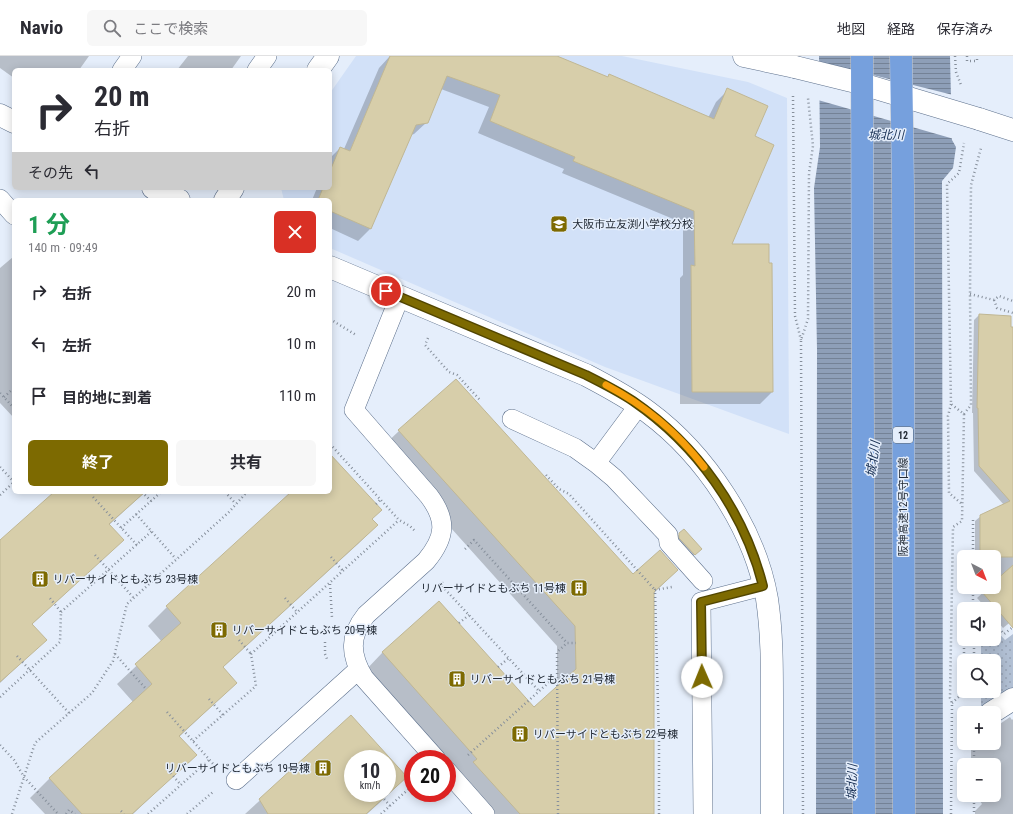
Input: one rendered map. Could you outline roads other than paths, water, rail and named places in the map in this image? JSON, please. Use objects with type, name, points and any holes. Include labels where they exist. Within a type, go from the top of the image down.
[{"type":"highway","points":[[862,56],[864,814]]},
{"type":"highway","name":"阪神高速12号守口線","points":[[901,56],[903,194],[904,814]]},
{"type":"street","points":[[319,68],[328,56]]},
{"type":"street","points":[[744,56],[852,81],[1013,130]]},
{"type":"street","points":[[0,115],[12,121]]},
{"type":"street","points":[[161,190],[177,195]]},
{"type":"street","points":[[332,268],[586,375],[617,391],[639,405],[666,426],[699,460],[722,491],[749,542],[759,569],[767,598],[772,642],[772,814]]},
{"type":"street","points":[[1001,707],[1013,699]]},
{"type":"lane","points":[[123,68],[132,56]]},
{"type":"lane","points":[[258,68],[267,56]]},
{"type":"lane","points":[[0,199],[12,213]]},
{"type":"lane","points":[[400,296],[354,410],[438,507],[442,518],[442,530],[439,542],[434,552],[426,561],[366,615],[355,634],[353,645],[354,656],[364,678],[428,750]]},
{"type":"lane","points":[[596,463],[639,405]]},
{"type":"lane","points":[[512,419],[575,448],[614,478],[668,535],[669,543],[703,581]]},
{"type":"lane","points":[[704,814],[701,602],[763,586]]},
{"type":"lane","points":[[236,780],[359,669]]},
{"type":"lane","points":[[456,781],[485,814]]},
{"type":"water","name":"城北川","points":[[819,56],[950,56],[952,140],[956,147],[953,168],[942,181],[943,814],[816,814],[817,350],[814,188],[820,147]]},
{"type":"place","name":"大阪市立友渕小学校分校","points":[[559,224]]},
{"type":"place","name":"リバーサイドともぶち 23号棟","points":[[40,579]]},
{"type":"place","name":"リバーサイドともぶち 11号棟","points":[[579,588]]},
{"type":"place","name":"リバーサイドともぶち 20号棟","points":[[219,630]]},
{"type":"place","name":"リバーサイドともぶち 21号棟","points":[[457,679]]},
{"type":"place","name":"リバーサイドともぶち 22号棟","points":[[520,734]]},
{"type":"place","name":"リバーサイドともぶち 19号棟","points":[[323,768]]}]
